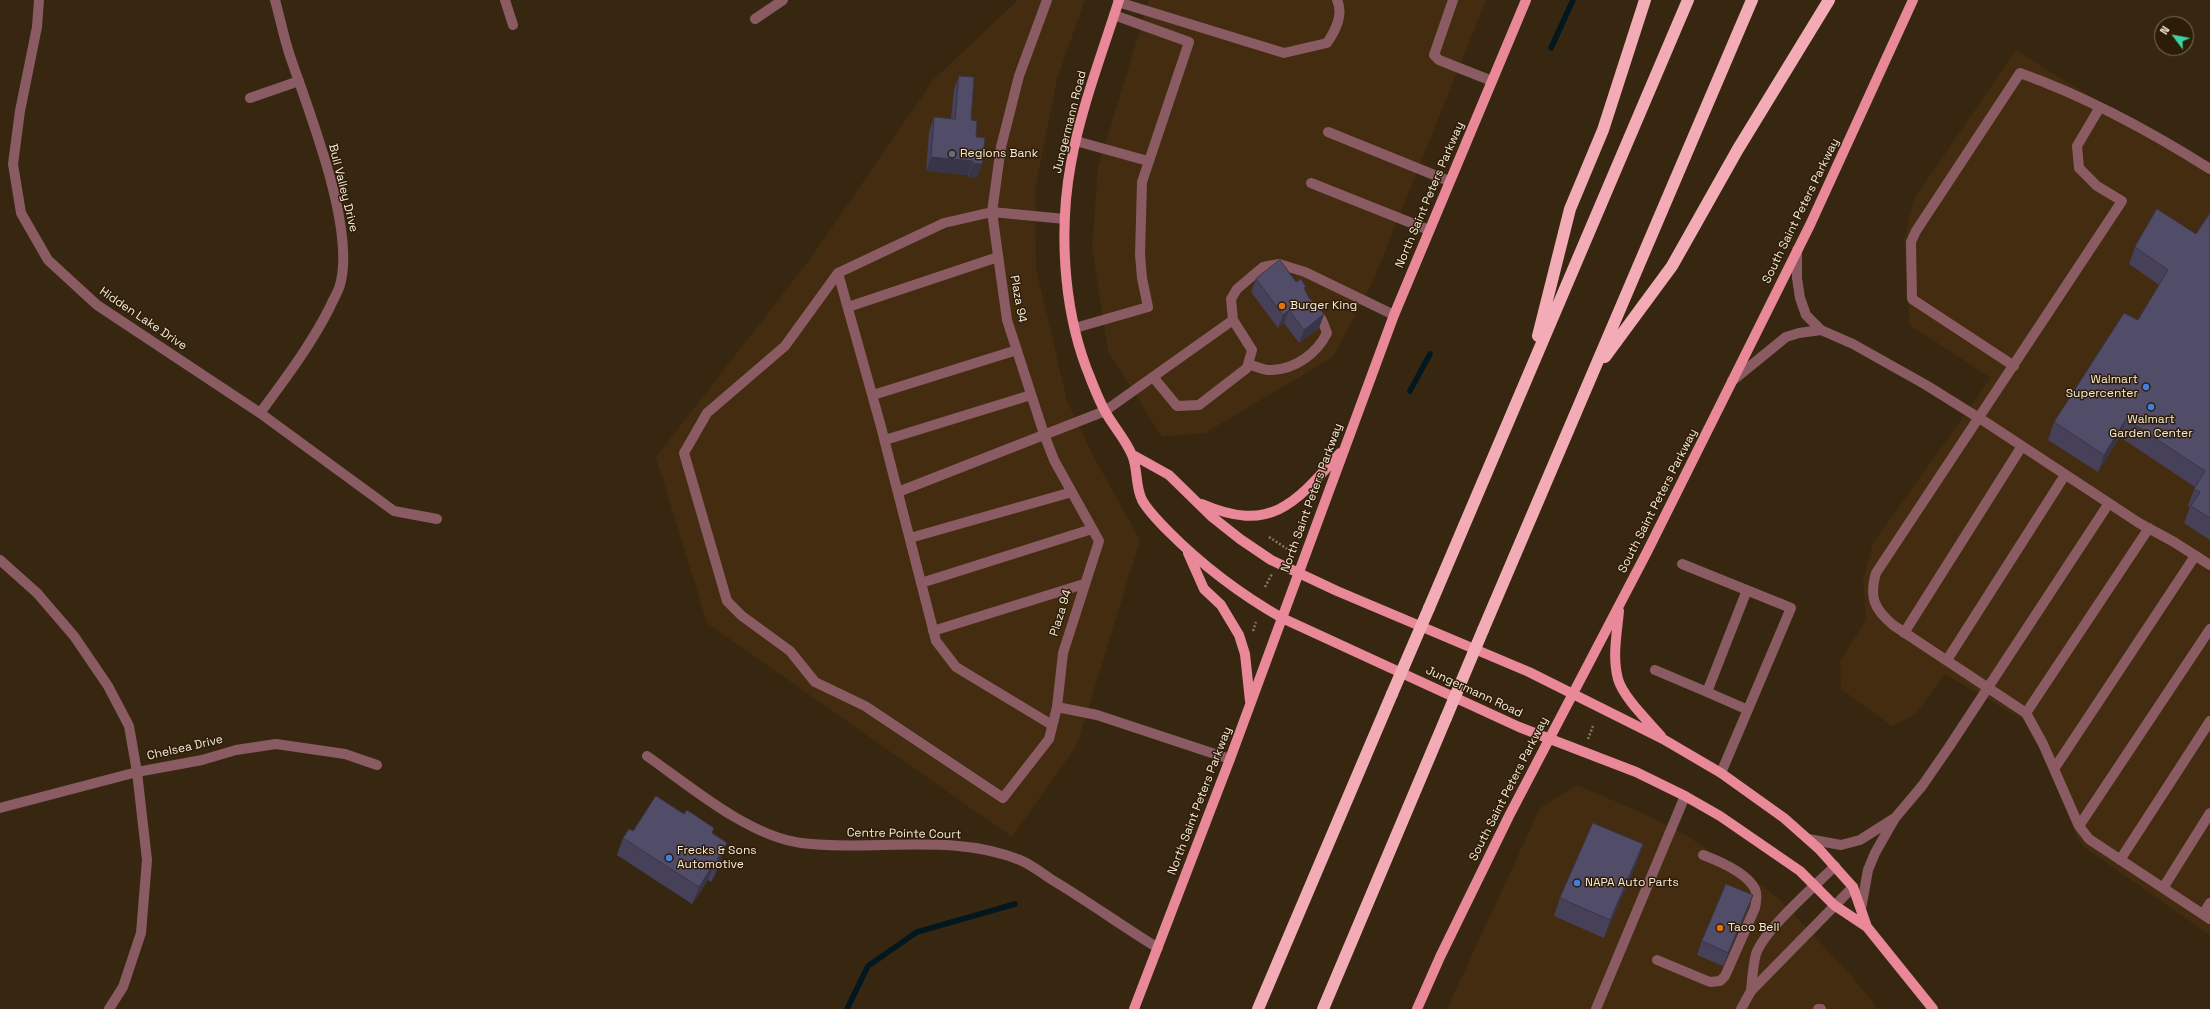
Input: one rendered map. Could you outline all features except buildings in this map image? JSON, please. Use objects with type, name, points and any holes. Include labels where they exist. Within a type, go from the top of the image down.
[{"type":"highway","points":[[1528,374],[1570,209],[1606,122],[1645,0]]},
{"type":"highway","points":[[1258,1009],[1688,0]]},
{"type":"highway","points":[[1323,1009],[1752,0]]},
{"type":"highway","points":[[1593,374],[1672,266],[1742,142],[1829,0]]},
{"type":"main road","name":"North Saint Peters Parkway","points":[[1134,1009],[1230,759],[1394,315],[1526,0]]},
{"type":"main road","name":"South Saint Peters Parkway","points":[[1417,1009],[1440,957],[1549,739],[1620,604],[1797,250],[1913,0]]},
{"type":"main road","name":"Jungermann Road","points":[[1119,1],[1089,92],[1076,141],[1067,185],[1065,219],[1069,291],[1075,328],[1086,366],[1105,411],[1133,455],[1141,499],[1160,523],[1187,550],[1226,582],[1255,603],[1282,618],[1519,727],[1636,772],[1685,796],[1756,839],[1800,871],[1834,906],[1867,927],[1933,1009]]},
{"type":"main road","points":[[1195,501],[1224,514],[1244,517],[1265,515],[1286,505],[1301,495],[1344,448]]},
{"type":"main road","name":"Jungermann Road","points":[[1133,455],[1169,475],[1195,501],[1240,539],[1271,560],[1529,672],[1663,739],[1720,773],[1784,818],[1835,866],[1853,887],[1867,927]]},
{"type":"main road","points":[[1187,550],[1204,589],[1221,605],[1239,635],[1245,654],[1250,704]]},
{"type":"main road","points":[[1620,604],[1615,658],[1618,680],[1626,694],[1663,739]]},
{"type":"street","name":"Hidden Lake Drive","points":[[39,0],[37,27],[20,111],[13,164],[21,213],[48,260],[97,305],[260,413],[394,511],[437,519]]},
{"type":"street","name":"Bull Valley Drive","points":[[260,413],[304,352],[324,319],[340,285],[343,257],[342,230],[328,173],[275,0]]},
{"type":"street","points":[[505,0],[513,25]]},
{"type":"street","points":[[755,19],[783,0]]},
{"type":"street","name":"Plaza 94","points":[[838,273],[785,346],[707,413],[684,453],[727,601],[742,616],[790,651],[815,682],[865,706],[1003,798],[1049,739],[1057,707],[1063,653],[1099,541],[1054,460],[1044,434],[1007,320],[992,212],[1001,147],[1018,76],[1047,0]]},
{"type":"street","points":[[1119,1],[1284,52],[1327,43],[1337,28],[1340,6],[1337,0]]},
{"type":"street","points":[[1453,0],[1434,55],[1439,60],[1492,81]]},
{"type":"street","points":[[1075,328],[1148,308],[1142,278],[1139,235],[1142,182],[1189,42],[1114,15]]},
{"type":"street","points":[[2014,366],[1912,299],[1911,242],[1916,231],[2020,73],[2046,82],[2100,107],[2167,142],[2210,169]]},
{"type":"street","points":[[250,98],[299,80]]},
{"type":"street","points":[[2100,107],[2077,146],[2079,168],[2097,186],[2122,201],[1876,573],[1872,595],[1876,606],[1883,616],[1904,632],[2026,713],[2033,722],[2079,826],[2089,839],[2206,916],[2210,902]]},
{"type":"street","points":[[1328,132],[1449,181]]},
{"type":"street","points":[[1076,141],[1148,161]]},
{"type":"street","points":[[1311,183],[1429,230]]},
{"type":"street","points":[[1052,725],[956,667],[936,641],[885,440],[838,273],[944,223],[992,212],[1065,219]]},
{"type":"street","points":[[1797,250],[1797,278],[1800,298],[1806,315],[1821,330],[1884,361],[1979,418],[2065,475],[2210,565]]},
{"type":"street","points":[[848,306],[998,257]]},
{"type":"street","points":[[1153,377],[1177,406],[1199,405],[1247,368],[1252,350],[1233,320],[1231,299],[1237,289],[1262,267],[1279,264],[1305,272],[1394,315]]},
{"type":"street","points":[[1283,266],[1292,278]]},
{"type":"street","points":[[1248,364],[1271,371],[1287,368],[1313,354],[1321,346],[1327,333],[1322,320],[1309,302]]},
{"type":"street","points":[[898,492],[1105,411],[1233,320]]},
{"type":"street","points":[[1732,381],[1786,337],[1799,333],[1821,330]]},
{"type":"street","points":[[872,395],[1017,350]]},
{"type":"street","points":[[885,440],[1032,395]]},
{"type":"street","points":[[1904,632],[2022,446]]},
{"type":"street","points":[[1946,660],[2065,475]]},
{"type":"street","points":[[910,538],[1072,492]]},
{"type":"street","points":[[1861,909],[1868,870],[1895,818],[1922,786],[2109,503]]},
{"type":"street","points":[[921,583],[1092,528]]},
{"type":"street","points":[[2026,713],[2149,528]]},
{"type":"street","points":[[2054,769],[2195,556]]},
{"type":"street","points":[[0,560],[37,593],[74,636],[108,686],[129,726],[137,772],[147,860],[141,933],[123,987],[109,1009]]},
{"type":"street","points":[[1682,564],[1792,608],[1720,773]]},
{"type":"street","points":[[934,631],[1084,584]]},
{"type":"street","points":[[1708,692],[1747,590]]},
{"type":"street","points":[[2079,826],[2210,629]]},
{"type":"street","points":[[1655,670],[1748,710]]},
{"type":"street","points":[[1057,707],[1097,715],[1230,759]]},
{"type":"street","points":[[2120,860],[2210,720]]},
{"type":"street","name":"Chelsea Drive","points":[[0,808],[137,772],[202,760],[236,750],[276,744],[345,754],[377,765]]},
{"type":"street","name":"Centre Pointe Court","points":[[647,756],[734,816],[765,833],[793,841],[837,845],[938,845],[982,850],[1020,861],[1158,948]]},
{"type":"street","points":[[1596,1009],[1685,796]]},
{"type":"street","points":[[2163,888],[2210,814]]},
{"type":"street","points":[[1808,839],[1841,845],[1860,840],[1895,818]]},
{"type":"street","points":[[1657,960],[1710,982],[1720,981],[1725,976],[1755,908],[1757,898],[1755,889],[1724,863],[1703,855]]},
{"type":"street","points":[[1751,991],[1756,953],[1768,936],[1793,907],[1835,866]]},
{"type":"street","points":[[1741,1009],[1751,991],[1853,887]]},
{"type":"path","points":[[1269,537],[1294,553]]},
{"type":"path","points":[[1265,587],[1272,574]]},
{"type":"path","points":[[1586,741],[1593,726]]},
{"type":"shaded area","points":[[1018,0],[1085,0],[1057,79],[1035,188],[1036,268],[1067,401],[1094,457],[1140,540],[1077,745],[1012,837],[707,623],[656,457],[810,259],[934,79]]},
{"type":"shaded area","points":[[1149,0],[1486,0],[1375,277],[1333,357],[1205,433],[1162,437],[1108,351],[1092,246],[1098,168]]},
{"type":"shaded area","points":[[2016,50],[2210,172],[2210,935],[2084,847],[2077,837],[2036,737],[2027,722],[1945,674],[1916,714],[1892,726],[1841,689],[1840,661],[1866,620],[1863,580],[1873,543],[1991,378],[1910,325],[1904,241],[1914,199]]},
{"type":"shaded area","points":[[1577,785],[1645,814],[1687,836],[1764,887],[1779,899],[1850,974],[1878,1009],[1447,1009],[1540,808]]},
{"type":"waterway","points":[[1551,48],[1573,0]]},
{"type":"waterway","points":[[1410,391],[1430,354]]},
{"type":"waterway","points":[[847,1009],[868,966],[917,932],[1015,904]]},
{"type":"place","name":"Regions Bank","points":[[952,154]]},
{"type":"place","name":"Burger King","points":[[1282,306]]},
{"type":"place","name":"Walmart Supercenter","points":[[2146,387]]},
{"type":"place","name":"Walmart Garden Center","points":[[2151,407]]},
{"type":"place","name":"Frecks & Sons Automotive","points":[[669,858]]},
{"type":"place","name":"NAPA Auto Parts","points":[[1577,883]]},
{"type":"place","name":"Taco Bell","points":[[1720,928]]}]
